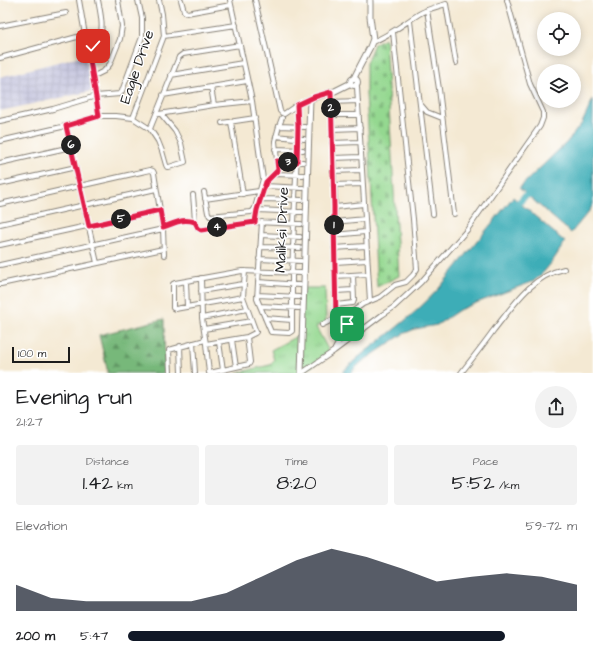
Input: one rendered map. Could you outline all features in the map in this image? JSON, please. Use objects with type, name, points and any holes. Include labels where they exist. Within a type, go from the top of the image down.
[{"type":"street","points":[[79,0],[99,116]]},
{"type":"street","points":[[88,48],[93,46],[98,41],[101,32],[101,17],[98,0]]},
{"type":"street","points":[[92,77],[104,71],[110,64],[120,39],[122,26],[118,0]]},
{"type":"street","points":[[0,121],[53,109],[96,96],[117,94],[122,91],[142,37],[142,18],[138,0]]},
{"type":"street","name":"Eagle Drive","points":[[133,118],[164,36],[159,0]]},
{"type":"street","points":[[181,0],[184,11],[187,13],[231,5]]},
{"type":"street","points":[[204,192],[208,213],[210,216],[253,212],[262,179],[252,100],[230,0]]},
{"type":"street","points":[[255,0],[280,111],[284,114],[297,105],[310,99],[354,84],[358,81],[354,78],[372,42],[373,34],[370,17],[370,0]]},
{"type":"street","points":[[302,373],[394,307],[421,282],[467,230],[540,126],[543,118],[543,112],[530,84],[506,0]]},
{"type":"street","points":[[372,42],[393,32],[427,10],[446,4],[456,63]]},
{"type":"street","points":[[427,10],[454,214]]},
{"type":"street","points":[[0,26],[66,13]]},
{"type":"street","points":[[410,20],[433,214]]},
{"type":"street","points":[[164,36],[236,25]]},
{"type":"street","points":[[322,325],[336,318],[349,314],[357,308],[380,297],[395,285],[406,282],[418,269],[393,32]]},
{"type":"street","points":[[0,58],[78,37]]},
{"type":"street","points":[[150,129],[159,114],[164,95],[179,57],[183,54],[240,45]]},
{"type":"street","points":[[172,75],[243,63]]},
{"type":"street","points":[[164,95],[247,81]]},
{"type":"street","points":[[354,84],[358,101],[360,128],[367,274],[370,301]]},
{"type":"street","points":[[212,87],[214,105]]},
{"type":"street","points":[[331,92],[336,318]]},
{"type":"street","points":[[302,373],[310,99]]},
{"type":"street","points":[[159,114],[252,100]]},
{"type":"street","points":[[331,102],[358,101]]},
{"type":"street","points":[[420,102],[427,112],[442,118]]},
{"type":"street","name":"Maliksi Drive","points":[[265,318],[271,332],[289,333],[292,331],[292,272],[297,175],[297,105]]},
{"type":"street","points":[[0,141],[66,126],[99,116],[116,116],[133,118],[150,129],[158,141],[167,167],[185,162],[181,143],[175,131],[159,114]]},
{"type":"street","points":[[332,115],[359,115]]},
{"type":"street","points":[[222,123],[255,118]]},
{"type":"street","points":[[255,222],[257,210],[267,181],[278,170],[274,144],[282,118]]},
{"type":"street","points":[[231,122],[243,194]]},
{"type":"street","points":[[66,126],[97,263]]},
{"type":"street","points":[[279,126],[305,127]]},
{"type":"street","points":[[332,129],[360,128]]},
{"type":"street","points":[[276,136],[304,139]]},
{"type":"street","points":[[332,142],[360,142]]},
{"type":"street","points":[[0,163],[71,147]]},
{"type":"street","points":[[275,149],[303,150]]},
{"type":"street","points":[[333,158],[361,157]]},
{"type":"street","points":[[277,161],[304,162]]},
{"type":"street","points":[[0,184],[76,167]]},
{"type":"street","points":[[0,204],[153,170],[163,228],[164,255]]},
{"type":"street","points":[[333,171],[362,170]]},
{"type":"street","points":[[275,174],[303,175]]},
{"type":"street","points":[[333,185],[363,184]]},
{"type":"street","points":[[265,186],[303,188]]},
{"type":"street","points":[[0,224],[156,189]]},
{"type":"street","points":[[205,199],[259,191]]},
{"type":"street","points":[[193,196],[195,222],[201,230],[255,222],[301,224]]},
{"type":"street","points":[[261,199],[302,200]]},
{"type":"street","points":[[334,207],[364,204]]},
{"type":"street","points":[[0,244],[160,210]]},
{"type":"street","points":[[257,210],[302,212]]},
{"type":"street","points":[[334,222],[365,219]]},
{"type":"street","points":[[0,265],[163,228],[183,220],[195,222]]},
{"type":"street","points":[[262,222],[257,299],[265,318],[292,320]]},
{"type":"street","points":[[334,234],[365,232]]},
{"type":"street","points":[[261,236],[300,237]]},
{"type":"street","points":[[334,248],[366,246]]},
{"type":"street","points":[[260,247],[300,248]]},
{"type":"street","points":[[0,284],[164,249]]},
{"type":"street","points":[[259,260],[301,260]]},
{"type":"street","points":[[335,262],[367,260]]},
{"type":"street","points":[[461,373],[515,303],[528,289],[554,271],[564,269]]},
{"type":"street","points":[[170,373],[169,350],[193,343],[219,342],[248,337],[256,332],[243,297],[245,271]]},
{"type":"street","points":[[243,297],[175,309],[173,308],[173,284],[245,271],[301,273]]},
{"type":"street","points":[[335,276],[367,274]]},
{"type":"street","points":[[336,305],[353,303],[352,275]]},
{"type":"street","points":[[201,278],[202,318],[210,373],[249,364],[248,337]]},
{"type":"street","points":[[186,281],[187,307]]},
{"type":"street","points":[[258,282],[300,285]]},
{"type":"street","points":[[201,291],[243,284]]},
{"type":"street","points":[[336,291],[353,290]]},
{"type":"street","points":[[258,295],[299,297]]},
{"type":"street","points":[[260,306],[299,308]]},
{"type":"street","points":[[202,318],[247,309]]},
{"type":"street","points":[[334,351],[346,329],[349,314]]},
{"type":"street","points":[[204,329],[252,321]]},
{"type":"street","points":[[232,340],[236,367]]},
{"type":"street","points":[[219,342],[223,370]]},
{"type":"street","points":[[193,343],[195,373]]},
{"type":"street","points":[[180,346],[181,373]]},
{"type":"shaded area","points":[[85,55],[92,91],[0,111],[0,77]]},
{"type":"green space","points":[[385,38],[399,276],[377,287],[366,93],[366,63],[374,44]]},
{"type":"green space","points":[[302,288],[325,288],[326,322],[316,327],[330,353],[303,373],[237,373],[270,365],[274,360],[271,350],[299,335]]},
{"type":"green space","points":[[164,319],[165,373],[108,373],[99,335]]},
{"type":"water","points":[[593,99],[593,204],[590,210],[571,233],[519,188],[567,142],[582,123]]},
{"type":"water","points":[[513,197],[565,242],[543,272],[534,281],[459,310],[437,325],[415,329],[403,334],[362,362],[354,369],[352,373],[342,373],[358,358],[408,318],[434,294]]},
{"type":"waterway","points":[[513,209],[524,197],[535,191]]},
{"type":"route","points":[[93,46],[88,48],[99,116],[66,126],[89,226],[160,210],[163,227],[183,220],[195,222],[201,230],[255,222],[257,210],[266,182],[278,170],[277,161],[297,162],[297,105],[314,97],[331,92],[336,318],[349,314],[347,324]]}]
